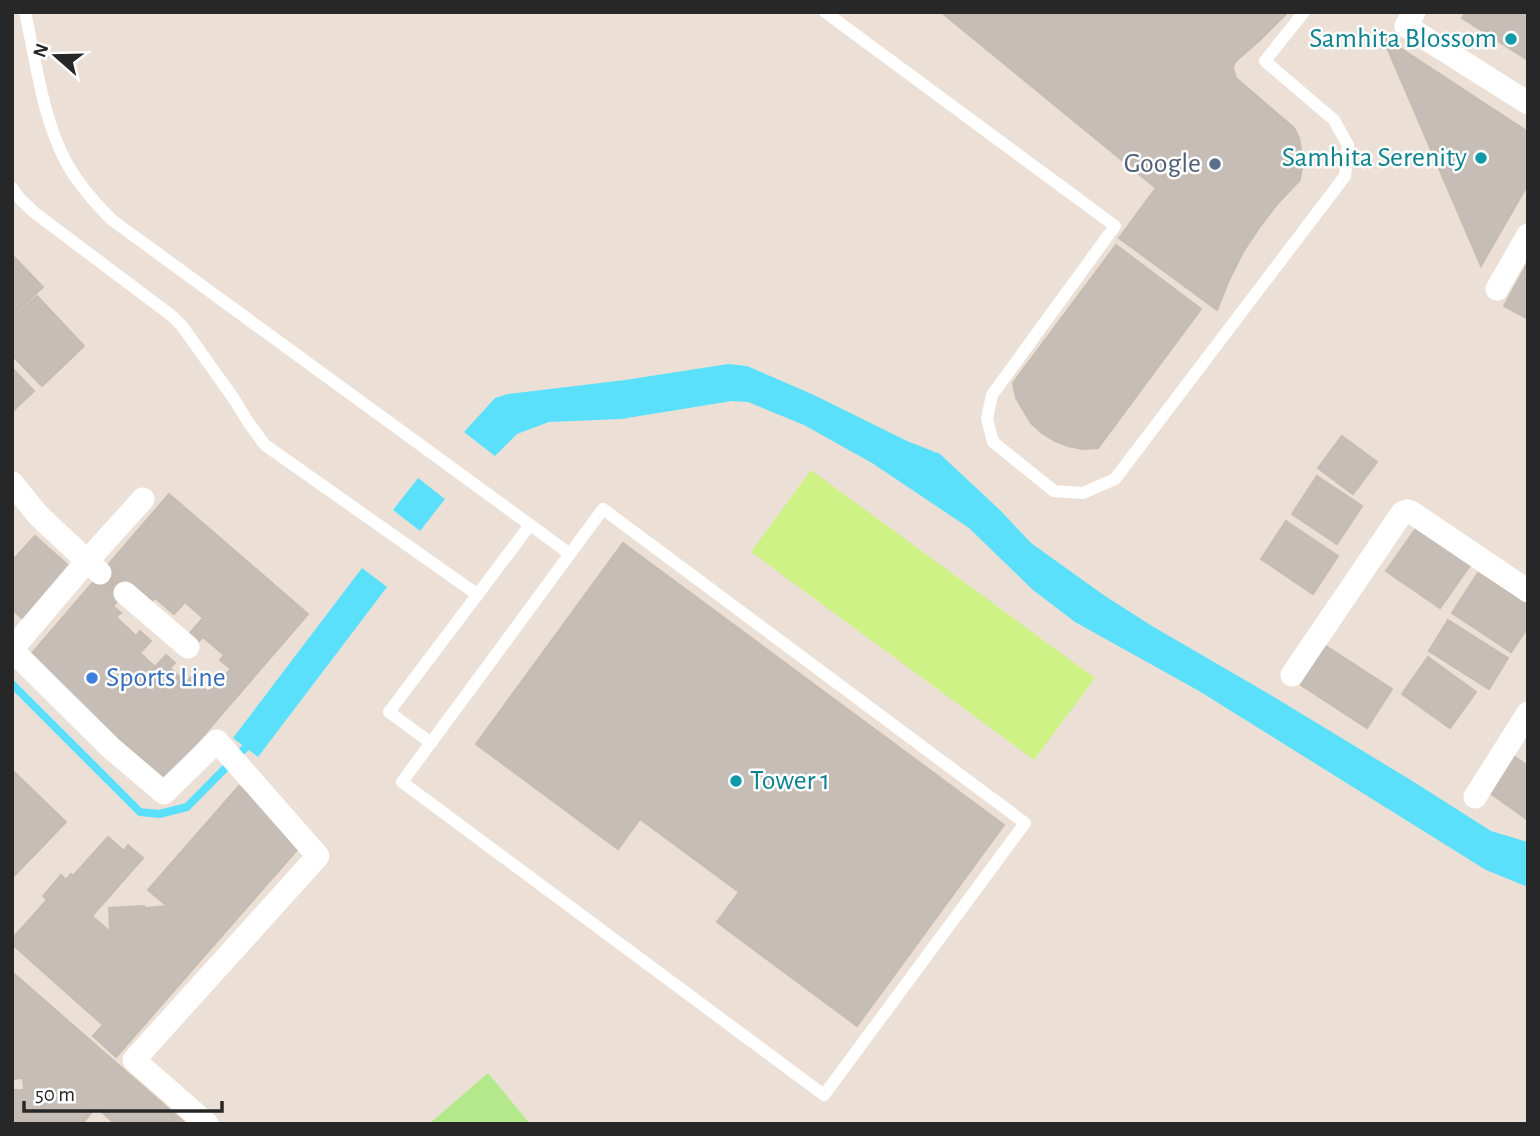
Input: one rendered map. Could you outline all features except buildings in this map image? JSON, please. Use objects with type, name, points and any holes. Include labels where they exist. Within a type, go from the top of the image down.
[{"type":"street","points":[[1414,12],[1406,26],[1528,103]]},
{"type":"street","points":[[1497,289],[1528,235]]},
{"type":"street","points":[[12,483],[38,515],[94,567]]},
{"type":"street","points":[[143,499],[94,567],[12,650],[111,748],[164,793],[217,741],[318,856],[134,1060],[207,1124]]},
{"type":"street","points":[[1293,675],[1402,513],[1407,511],[1528,592]]},
{"type":"street","points":[[125,593],[188,647]]},
{"type":"street","points":[[1475,797],[1528,713]]},
{"type":"lane","points":[[25,12],[49,122],[66,162],[93,201],[112,220],[570,554]]},
{"type":"lane","points":[[825,12],[1115,226],[992,395],[987,419],[993,442],[1054,491],[1083,493],[1115,479],[1345,176],[1349,145],[1334,120],[1265,61],[1304,12]]},
{"type":"lane","points":[[12,188],[35,213],[177,321],[265,444],[478,595]]},
{"type":"lane","points":[[603,509],[1025,823],[824,1096],[402,782],[430,743],[603,509]]},
{"type":"lane","points":[[430,743],[389,712],[530,526]]},
{"type":"green space","points":[[811,470],[1095,678],[1034,760],[751,552]]},
{"type":"green space","points":[[488,1073],[530,1124],[429,1124]]},
{"type":"water","points":[[728,364],[747,366],[940,454],[1031,543],[1105,596],[1491,831],[1528,842],[1528,887],[1486,870],[1199,691],[1075,622],[1033,590],[969,528],[872,463],[804,425],[748,402],[732,401],[621,419],[549,422],[517,434],[495,456],[464,432],[495,398],[508,394]]},
{"type":"water","points":[[418,478],[445,499],[420,531],[393,510]]},
{"type":"water","points":[[362,568],[387,587],[258,757],[233,738]]},
{"type":"waterway","points":[[12,684],[140,812],[159,814],[187,807],[253,740]]},
{"type":"tunnel","points":[[100,573],[125,593]]},
{"type":"place","name":"Samhita Blossom","points":[[1511,39]]},
{"type":"place","name":"Samhita Serenity","points":[[1481,158]]},
{"type":"place","name":"Google","points":[[1215,164]]},
{"type":"place","name":"Sports Line","points":[[92,678]]},
{"type":"place","name":"Tower 1","points":[[736,781]]}]
